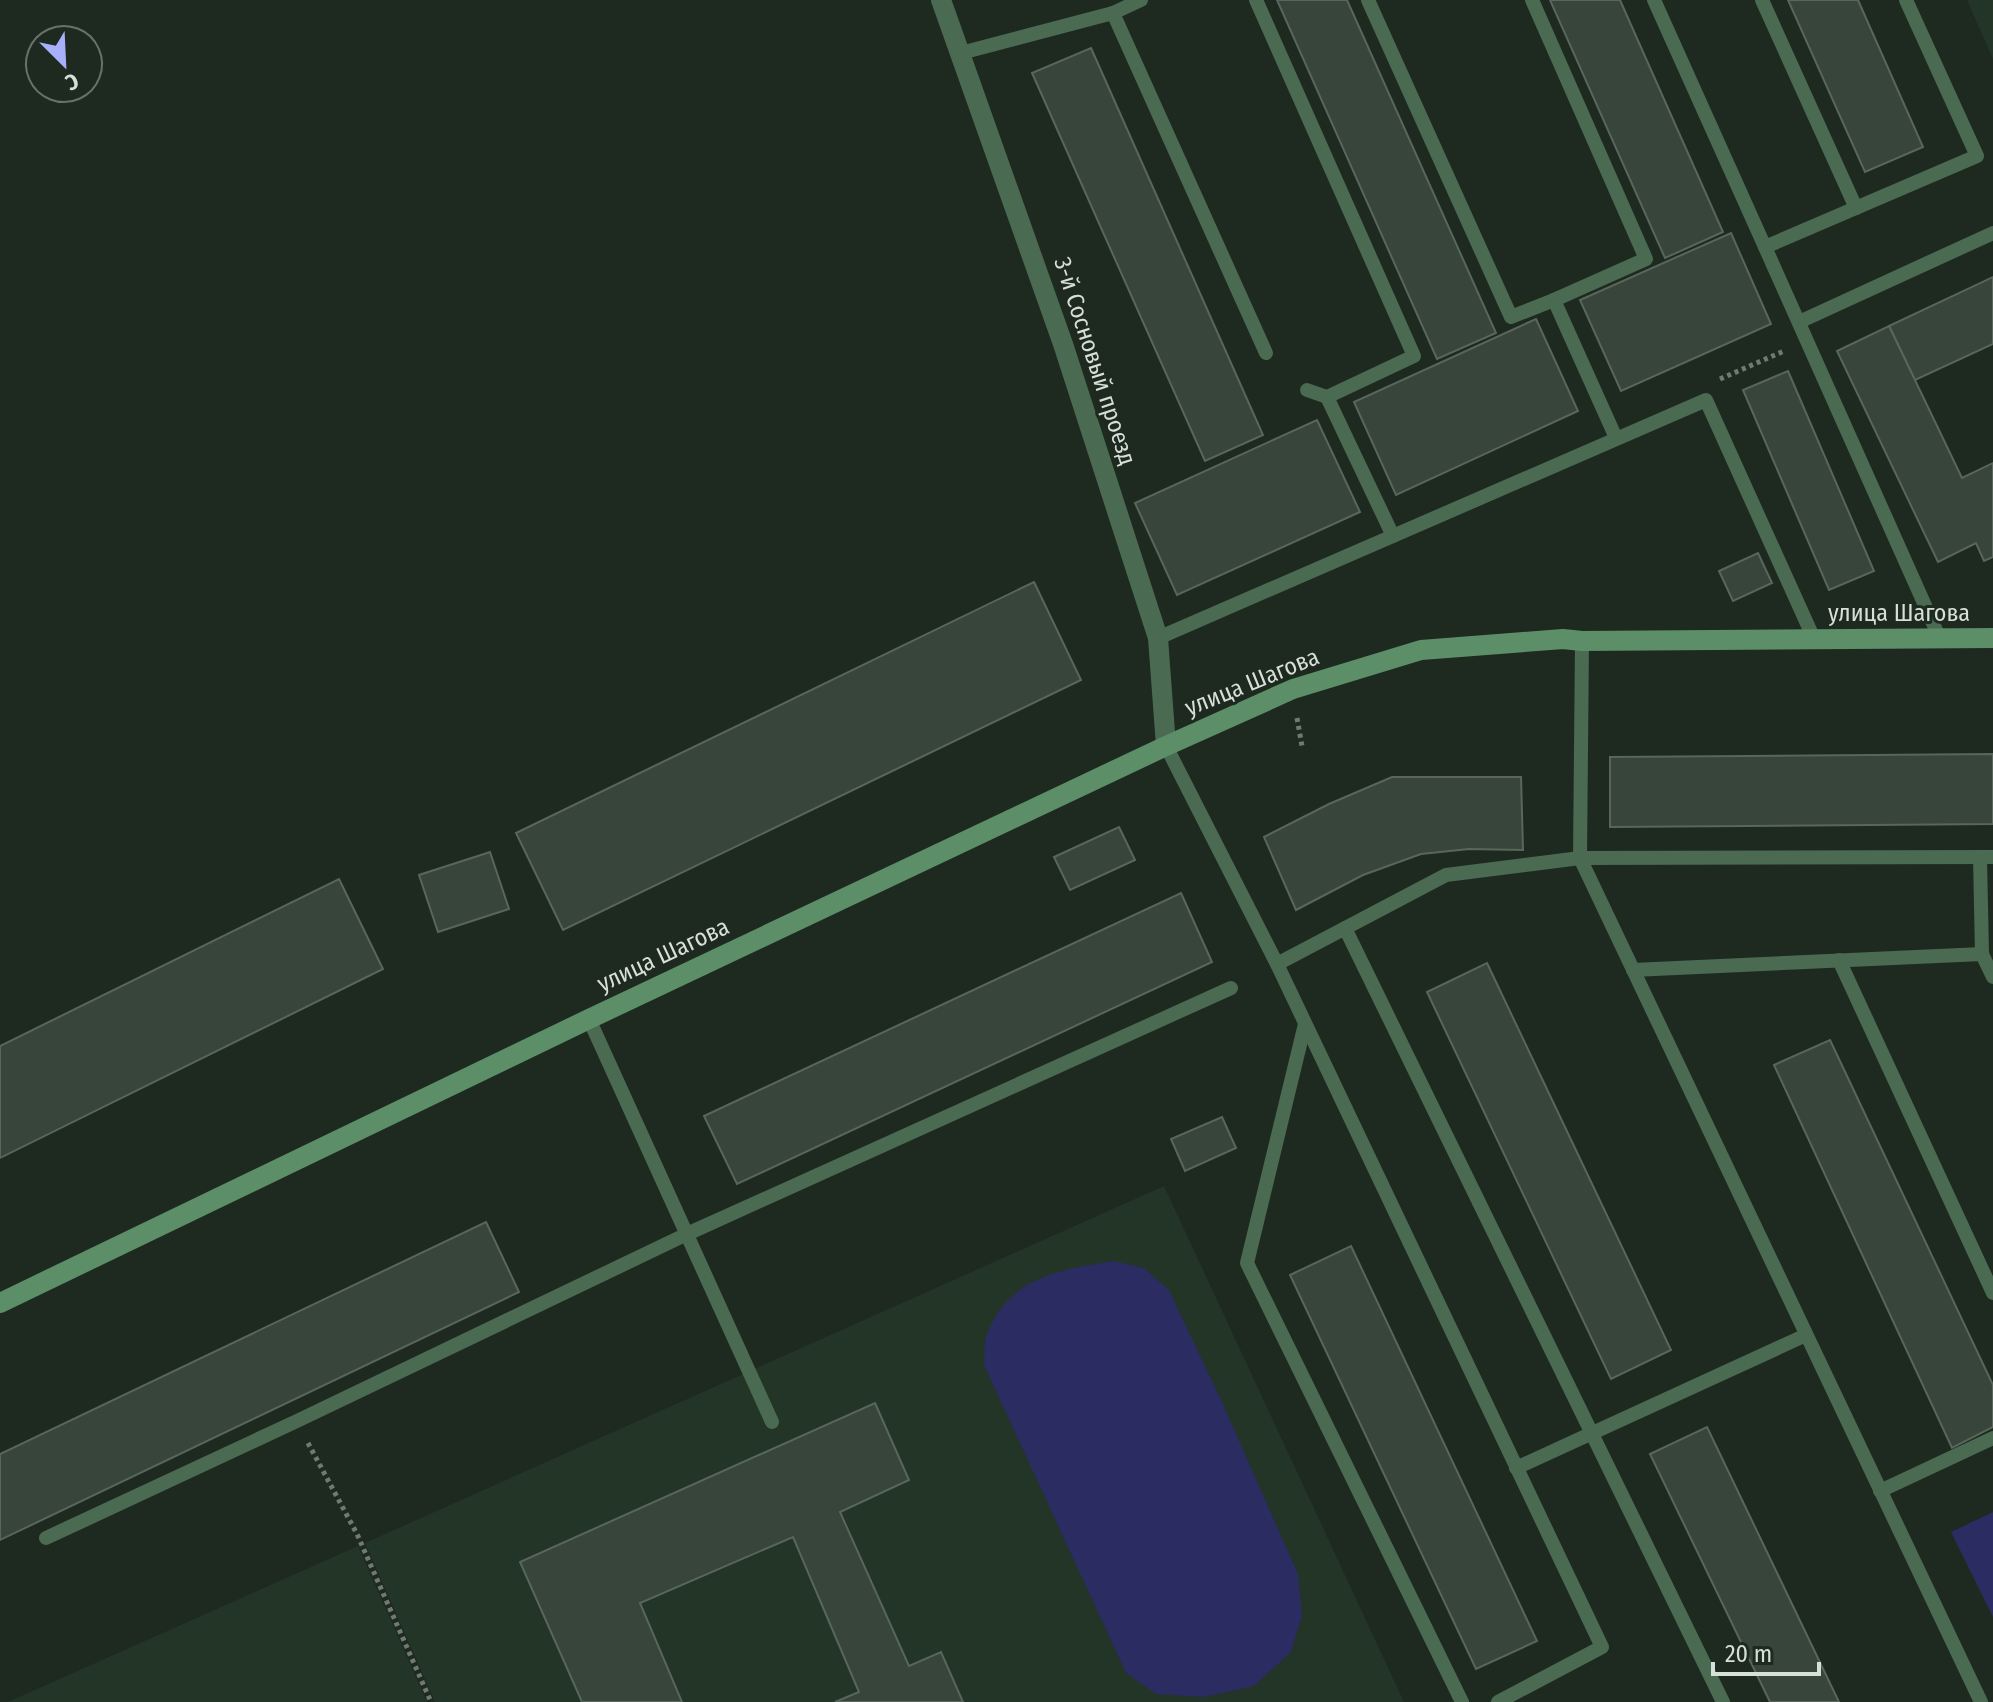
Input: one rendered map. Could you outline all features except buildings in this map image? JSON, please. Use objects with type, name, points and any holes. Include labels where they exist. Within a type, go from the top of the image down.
[{"type":"main road","name":"улица Шагова","points":[[0,1303],[589,1019],[1293,689],[1421,650],[1563,639],[1993,638]]},
{"type":"street","name":"3-й Сосновый проезд","points":[[941,0],[1063,344],[1158,638],[1166,746]]},
{"type":"lane","points":[[961,53],[1113,13],[1141,0]]},
{"type":"lane","points":[[1256,0],[1414,356],[1327,397],[1307,390]]},
{"type":"lane","points":[[1368,0],[1511,317],[1646,259],[1532,0]]},
{"type":"lane","points":[[1654,0],[1940,639]]},
{"type":"lane","points":[[1762,0],[1856,208]]},
{"type":"lane","points":[[1765,247],[1977,156],[1906,0]]},
{"type":"lane","points":[[1113,13],[1266,353]]},
{"type":"lane","points":[[1799,322],[1993,233]]},
{"type":"lane","points":[[1554,300],[1616,438]]},
{"type":"lane","points":[[1327,397],[1393,536]]},
{"type":"lane","points":[[1158,638],[1706,400],[1814,639]]},
{"type":"lane","points":[[1582,641],[1580,858],[1981,1702]]},
{"type":"lane","points":[[1166,746],[1277,964],[1602,1647],[1498,1702]]},
{"type":"lane","points":[[1277,964],[1446,875],[1580,858],[1986,857],[1982,954],[1993,977]]},
{"type":"lane","points":[[1345,928],[1723,1702]]},
{"type":"lane","points":[[1633,970],[1982,954]]},
{"type":"lane","points":[[1839,960],[1993,1293]]},
{"type":"lane","points":[[46,1538],[687,1234],[1231,988]]},
{"type":"lane","name":"улица Шагова","points":[[589,1019],[772,1422]]},
{"type":"lane","points":[[1305,1024],[1247,1263],[1462,1702]]},
{"type":"lane","points":[[1516,1468],[1806,1335]]},
{"type":"lane","points":[[1880,1491],[1993,1438]]},
{"type":"lane","points":[[1987,1702],[1993,1699]]},
{"type":"path","points":[[1706,400],[1717,381],[1807,341]]},
{"type":"path","points":[[297,1421],[357,1534],[431,1702]]},
{"type":"shaded area","points":[[1967,0],[1993,0],[1993,59]]},
{"type":"shaded area","points":[[1164,1186],[1404,1702],[435,1702],[365,1543]]},
{"type":"shaded area","points":[[1114,1261],[1144,1268],[1169,1290],[1298,1574],[1302,1616],[1291,1652],[1254,1686],[1204,1697],[1156,1694],[1126,1673],[984,1365],[986,1338],[997,1315],[1023,1288],[1056,1273]]},
{"type":"shaded area","points":[[1993,1512],[1993,1617],[1951,1532]]},
{"type":"shaded area","points":[[358,1546],[427,1702],[8,1702]]}]
